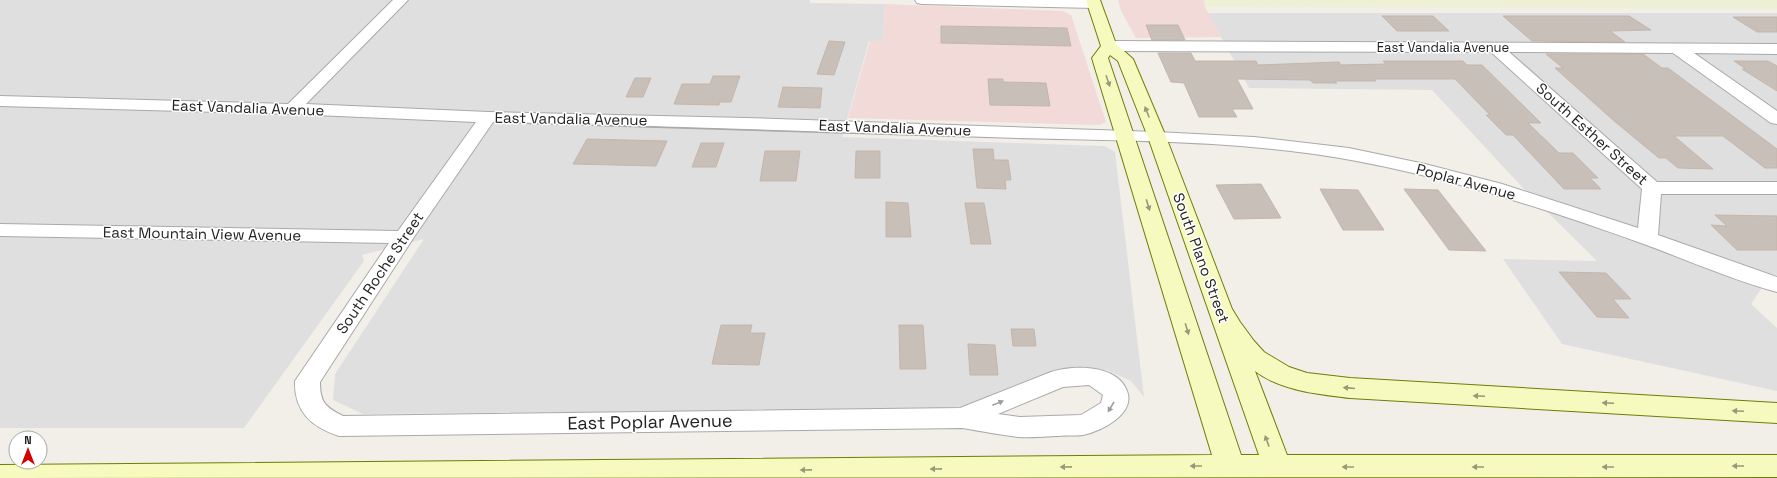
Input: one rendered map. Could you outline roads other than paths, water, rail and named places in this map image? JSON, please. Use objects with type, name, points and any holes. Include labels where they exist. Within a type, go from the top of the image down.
[{"type":"main road","points":[[1094,2],[1109,46]]},
{"type":"main road","name":"South Plano Street","points":[[1236,472],[1142,136],[1125,59],[1109,46],[1100,58],[1142,136],[1218,307],[1276,472]]},
{"type":"main road","points":[[1218,307],[1246,349],[1264,365],[1297,381],[1374,390],[1777,414]]},
{"type":"main road","points":[[0,477],[1276,472],[1777,466]]},
{"type":"street","points":[[292,109],[401,0]]},
{"type":"street","points":[[922,0],[1094,2]]},
{"type":"street","name":"East Vandalia Avenue","points":[[1109,46],[1777,49]]},
{"type":"street","name":"South Esther Street","points":[[1494,47],[1652,188],[1648,238]]},
{"type":"street","points":[[1676,48],[1777,119]]},
{"type":"street","name":"East Vandalia Avenue","points":[[0,101],[1142,136]]},
{"type":"street","name":"South Roche Street","points":[[339,426],[318,415],[310,404],[307,391],[308,381],[404,237],[488,117]]},
{"type":"street","name":"Poplar Avenue","points":[[1142,136],[1261,143],[1349,154],[1425,170],[1495,188],[1648,238],[1777,285]]},
{"type":"street","points":[[1652,188],[1777,188]]},
{"type":"street","name":"East Mountain View Avenue","points":[[0,230],[404,237]]},
{"type":"street","name":"East Poplar Avenue","points":[[339,426],[962,418],[1020,427],[1082,425],[1106,414],[1112,409],[1116,398],[1115,391],[1102,380],[1091,376],[1060,378],[962,418]]}]
